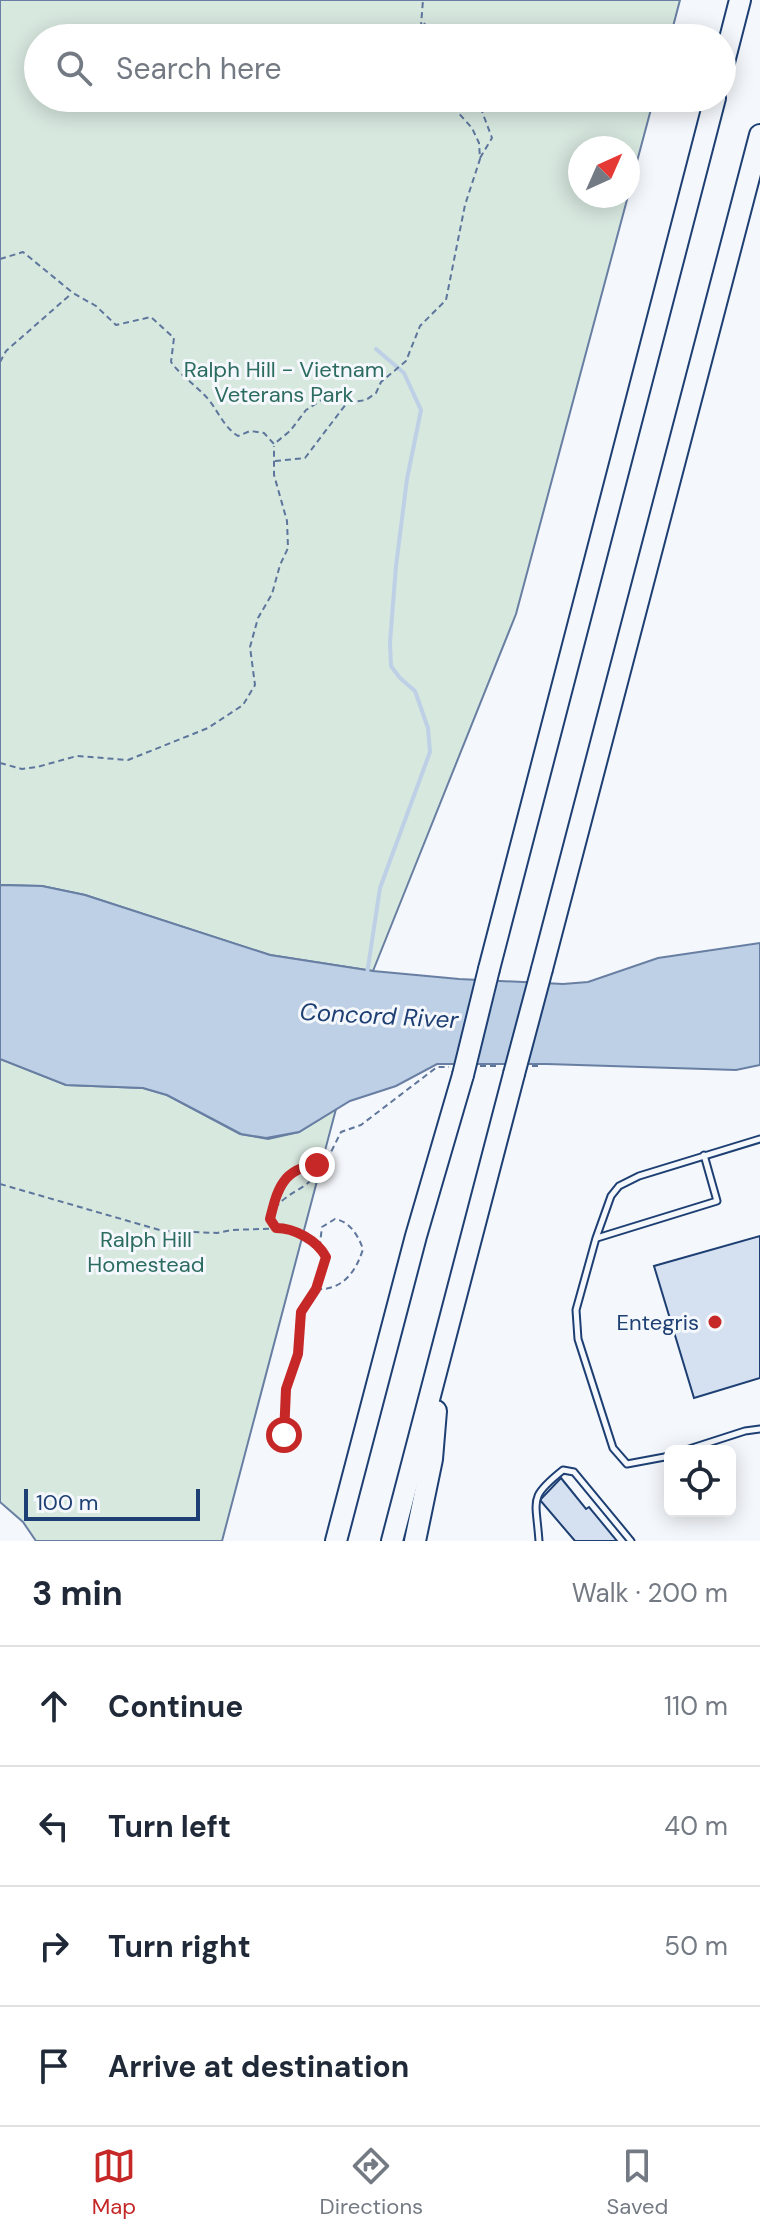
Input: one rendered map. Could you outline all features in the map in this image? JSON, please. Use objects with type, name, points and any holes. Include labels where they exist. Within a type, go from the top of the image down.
[{"type":"highway","points":[[734,24],[740,0]]},
{"type":"highway","points":[[336,1541],[489,969],[711,112]]},
{"type":"highway","points":[[392,1541],[513,1069],[542,969],[760,135]]},
{"type":"highway","points":[[415,1541],[432,1459],[439,1360]]},
{"type":"lane","points":[[664,1457],[627,1464],[613,1448],[578,1339],[576,1310],[596,1238],[611,1196],[619,1186],[639,1176],[760,1139]]},
{"type":"lane","points":[[596,1238],[717,1201],[704,1155]]},
{"type":"lane","points":[[702,1445],[760,1429]]},
{"type":"lane","points":[[539,1541],[536,1496],[539,1489],[563,1470],[574,1472],[631,1541]]},
{"type":"path","points":[[422,24],[423,0]]},
{"type":"path","points":[[458,112],[472,128],[479,143],[480,159]]},
{"type":"path","points":[[274,444],[290,431],[306,410],[323,399],[335,397],[346,403],[366,400],[376,393],[381,382],[406,361],[420,326],[446,300],[465,205],[480,159],[492,138],[482,112]]},
{"type":"path","points":[[0,259],[23,252],[73,293],[96,306],[116,325],[151,317],[174,338],[171,362],[182,377],[207,398],[228,430],[238,436],[250,431],[264,433],[274,444],[274,475],[287,521],[288,548],[272,594],[258,618],[250,647],[255,685],[243,705],[208,728],[128,760],[77,756],[22,769],[0,763]]},
{"type":"path","points":[[0,362],[6,351],[73,293]]},
{"type":"path","points":[[274,462],[305,458],[346,403]]},
{"type":"path","points":[[276,1228],[270,1219],[274,1199],[282,1183],[296,1170],[317,1165],[330,1154],[341,1132],[361,1125],[437,1067],[461,1070],[542,1066]]},
{"type":"path","points":[[272,1211],[317,1176],[320,1171],[317,1165]]},
{"type":"path","points":[[0,1184],[163,1231],[217,1233],[290,1228],[316,1245],[326,1257],[316,1289],[301,1312],[298,1354],[286,1389],[286,1417]]},
{"type":"path","points":[[316,1245],[320,1243],[322,1227],[335,1219],[343,1220],[350,1226],[363,1249],[360,1264],[349,1277],[330,1290],[316,1289]]},
{"type":"green space","name":"Ralph Hill - Vietnam Veterans Park","points":[[0,0],[680,0],[674,24],[24,24],[24,112],[650,112],[640,150],[640,136],[568,136],[568,208],[625,208],[516,614],[373,971],[270,955],[85,895],[42,886],[0,885]]},
{"type":"green space","name":"Ralph Hill Homestead","points":[[0,1059],[66,1085],[143,1088],[167,1095],[240,1134],[268,1139],[299,1132],[336,1109],[222,1541],[36,1541],[23,1522],[0,1502]]},
{"type":"water","name":"Concord River","points":[[0,885],[42,886],[85,895],[270,955],[373,971],[459,979],[563,984],[588,982],[658,958],[760,943],[760,1065],[736,1070],[437,1064],[396,1086],[350,1101],[299,1132],[266,1138],[241,1134],[167,1095],[143,1088],[66,1085],[0,1059]]},
{"type":"building","name":"Entegris","points":[[760,1236],[760,1378],[694,1398],[654,1266]]},
{"type":"building","points":[[561,1478],[617,1541],[575,1541],[540,1500]]},
{"type":"waterway","points":[[367,974],[380,888],[430,752],[428,728],[415,691],[391,666],[390,642],[407,479],[421,410],[404,373],[376,349]]},
{"type":"place","name":"Entegris","points":[[715,1322]]},
{"type":"route","points":[[284,1435],[286,1389],[298,1354],[301,1312],[316,1289],[326,1257],[298,1233],[290,1228],[276,1228],[270,1219],[274,1199],[282,1183],[296,1170],[317,1165]]}]
